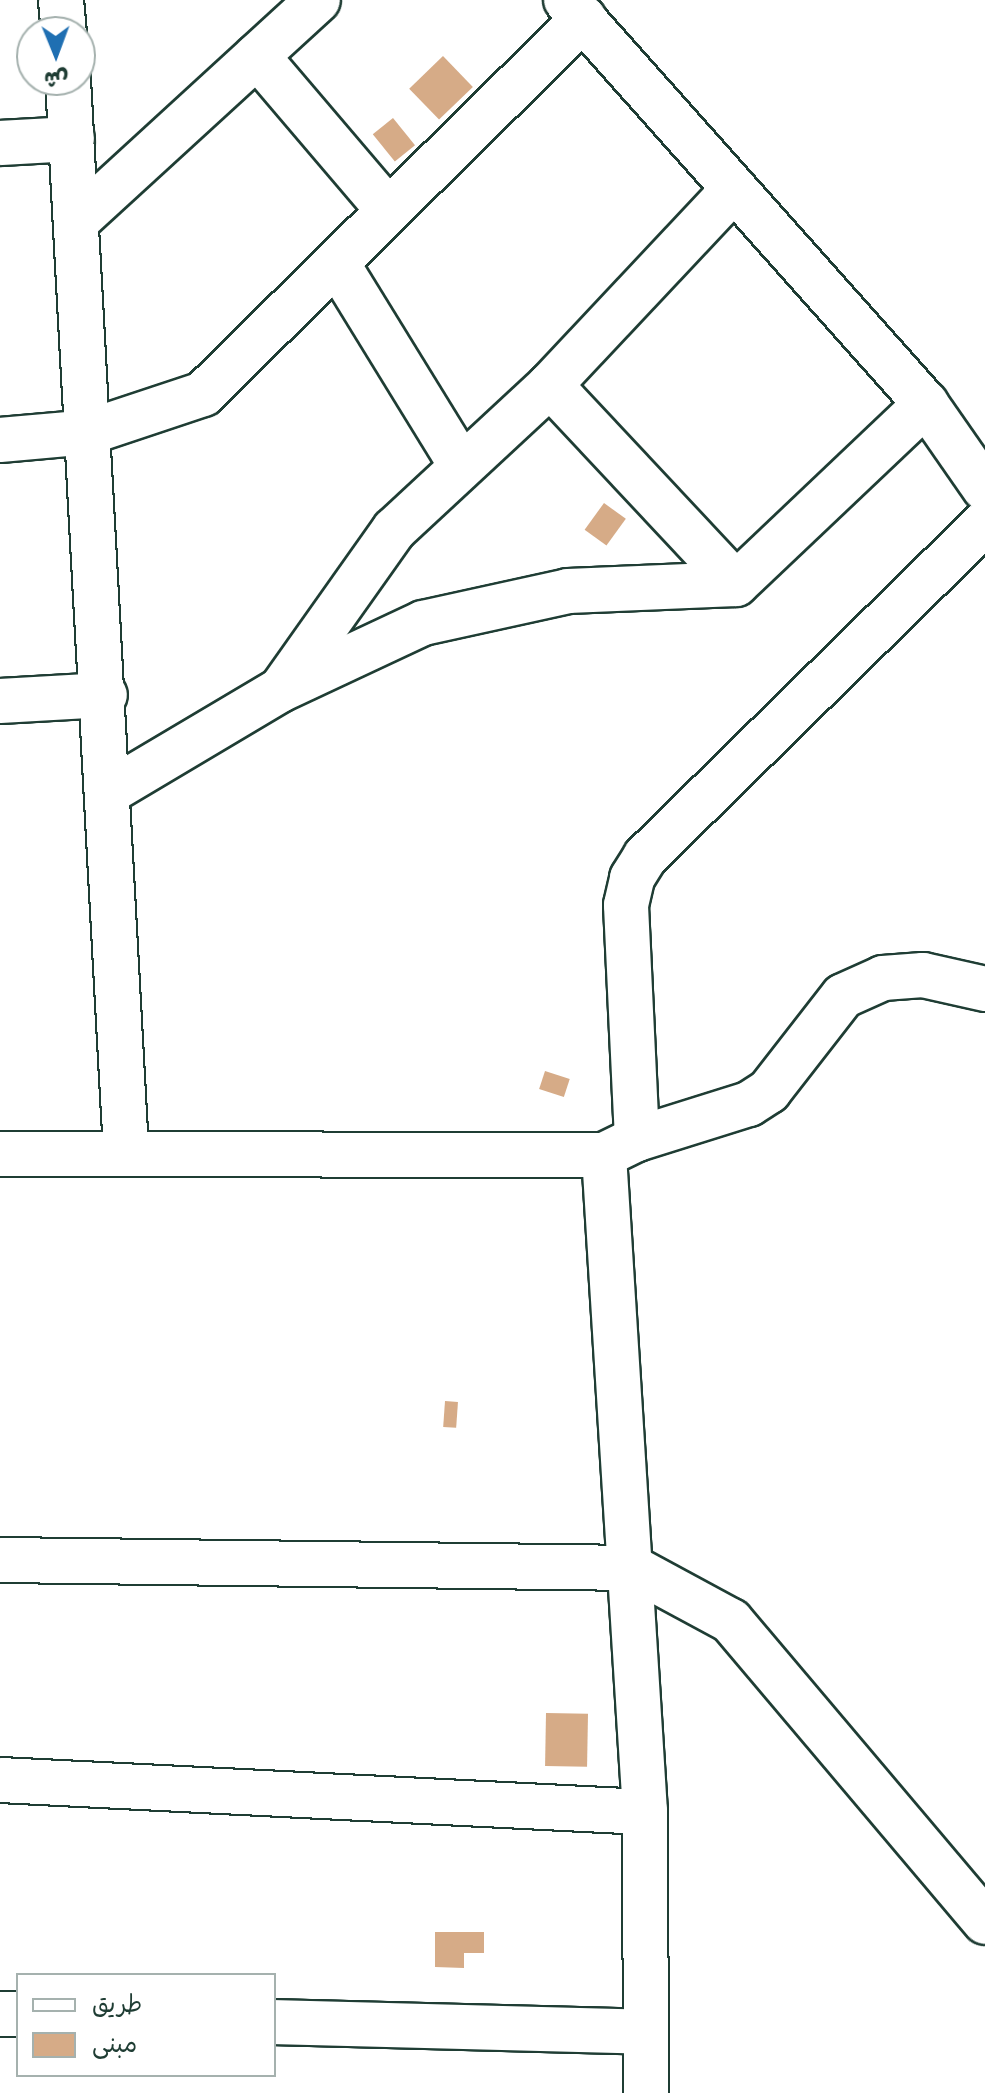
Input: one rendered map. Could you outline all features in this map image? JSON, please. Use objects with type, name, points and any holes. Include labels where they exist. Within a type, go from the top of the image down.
[{"type":"street","points":[[79,219],[318,0]]},
{"type":"street","points":[[0,440],[89,432],[203,394],[338,265],[575,9],[926,404],[985,489]]},
{"type":"street","points":[[257,56],[387,209]]},
{"type":"street","points":[[69,96],[79,219],[105,695],[126,1151]]},
{"type":"street","points":[[0,143],[72,139]]},
{"type":"street","points":[[280,690],[394,530],[550,385],[734,189]]},
{"type":"street","points":[[338,265],[461,465]]},
{"type":"street","points":[[550,385],[736,584]]},
{"type":"street","points":[[110,791],[280,690],[423,623],[568,591],[736,584],[926,404]]},
{"type":"street","points":[[646,2093],[645,1812],[633,1568],[620,1147],[626,905],[632,878],[645,857],[985,523]]},
{"type":"street","points":[[0,701],[105,695]]},
{"type":"street","points":[[0,1154],[620,1147],[749,1104],[769,1091],[843,996],[883,978],[923,975],[985,989]]},
{"type":"street","points":[[0,1560],[633,1568],[731,1621],[985,1922]]},
{"type":"street","points":[[0,1780],[645,1812]]},
{"type":"street","points":[[276,2022],[644,2032]]},
{"type":"building","points":[[443,56],[473,87],[439,120],[409,89]]},
{"type":"building","points":[[393,118],[415,145],[395,162],[373,134]]},
{"type":"building","points":[[604,503],[626,519],[606,546],[585,530]]},
{"type":"building","points":[[545,1071],[570,1079],[564,1097],[539,1089]]},
{"type":"building","points":[[445,1401],[458,1402],[456,1428],[443,1427]]},
{"type":"building","points":[[546,1713],[588,1714],[587,1767],[545,1766]]},
{"type":"building","points":[[435,1932],[484,1932],[484,1953],[464,1953],[464,1968],[435,1967]]}]
